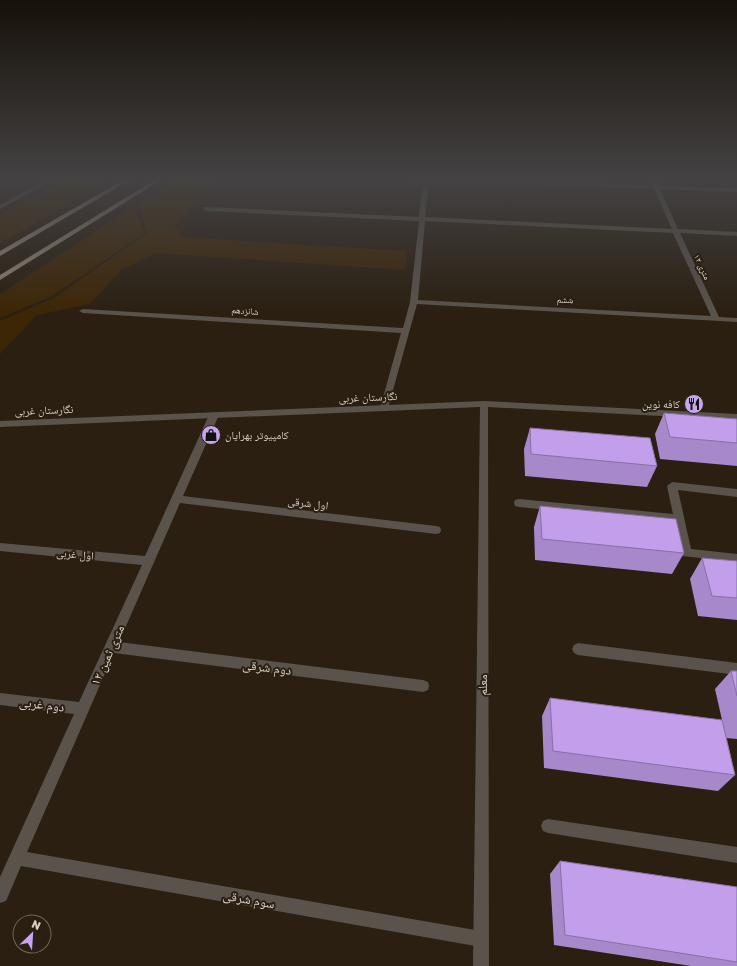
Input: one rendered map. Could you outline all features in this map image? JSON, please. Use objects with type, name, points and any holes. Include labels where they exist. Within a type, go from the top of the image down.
[{"type":"main road","points":[[0,254],[51,224]]},
{"type":"main road","points":[[0,278],[87,224]]},
{"type":"street","points":[[384,408],[414,302],[422,224]]},
{"type":"street","points":[[516,224],[737,234]]},
{"type":"street","name":"۱۲ متری","points":[[673,224],[716,319]]},
{"type":"street","name":"ششم","points":[[414,302],[737,320]]},
{"type":"street","name":"شانزدهم","points":[[83,311],[406,331]]},
{"type":"street","name":"نگارستان غربی","points":[[0,424],[484,404],[737,418]]},
{"type":"street","name":"معلم","points":[[481,966],[484,404]]},
{"type":"street","name":"۱۲ متری ثمین","points":[[0,895],[214,415]]},
{"type":"street","points":[[737,493],[672,486],[686,553],[737,558]]},
{"type":"street","name":"اول شرقی","points":[[176,499],[436,530]]},
{"type":"street","points":[[519,503],[679,519]]},
{"type":"street","name":"اول غربی","points":[[0,547],[149,561]]},
{"type":"street","name":"دوم شرقی","points":[[111,647],[423,686]]},
{"type":"street","points":[[578,649],[737,669]]},
{"type":"street","name":"دوم غربی","points":[[0,699],[83,709]]},
{"type":"street","points":[[548,826],[737,855]]},
{"type":"street","name":"سوم شرقی","points":[[17,858],[481,939]]},
{"type":"shaded area","points":[[0,224],[34,224],[0,244]]},
{"type":"shaded area","points":[[106,224],[141,224],[145,233],[52,296],[0,318],[0,294]]},
{"type":"shaded area","points":[[144,224],[175,224],[182,237],[407,251],[405,270],[156,253],[121,270],[90,304],[37,315],[0,354],[0,321],[54,298],[147,233]]},
{"type":"building","points":[[664,413],[737,419],[737,443],[670,437]]},
{"type":"building","points":[[530,428],[650,438],[657,466],[531,454]]},
{"type":"building","points":[[540,506],[676,519],[684,553],[542,539]]},
{"type":"building","points":[[702,558],[737,561],[737,598],[712,596]]},
{"type":"building","points":[[731,671],[737,671],[737,696]]},
{"type":"building","points":[[550,698],[722,720],[735,775],[553,751]]},
{"type":"building","points":[[560,861],[737,887],[737,962],[565,935]]},
{"type":"place","name":"کافه نوین","points":[[694,404]]},
{"type":"place","name":"کامپیوتر بهرایان","points":[[211,435]]}]
